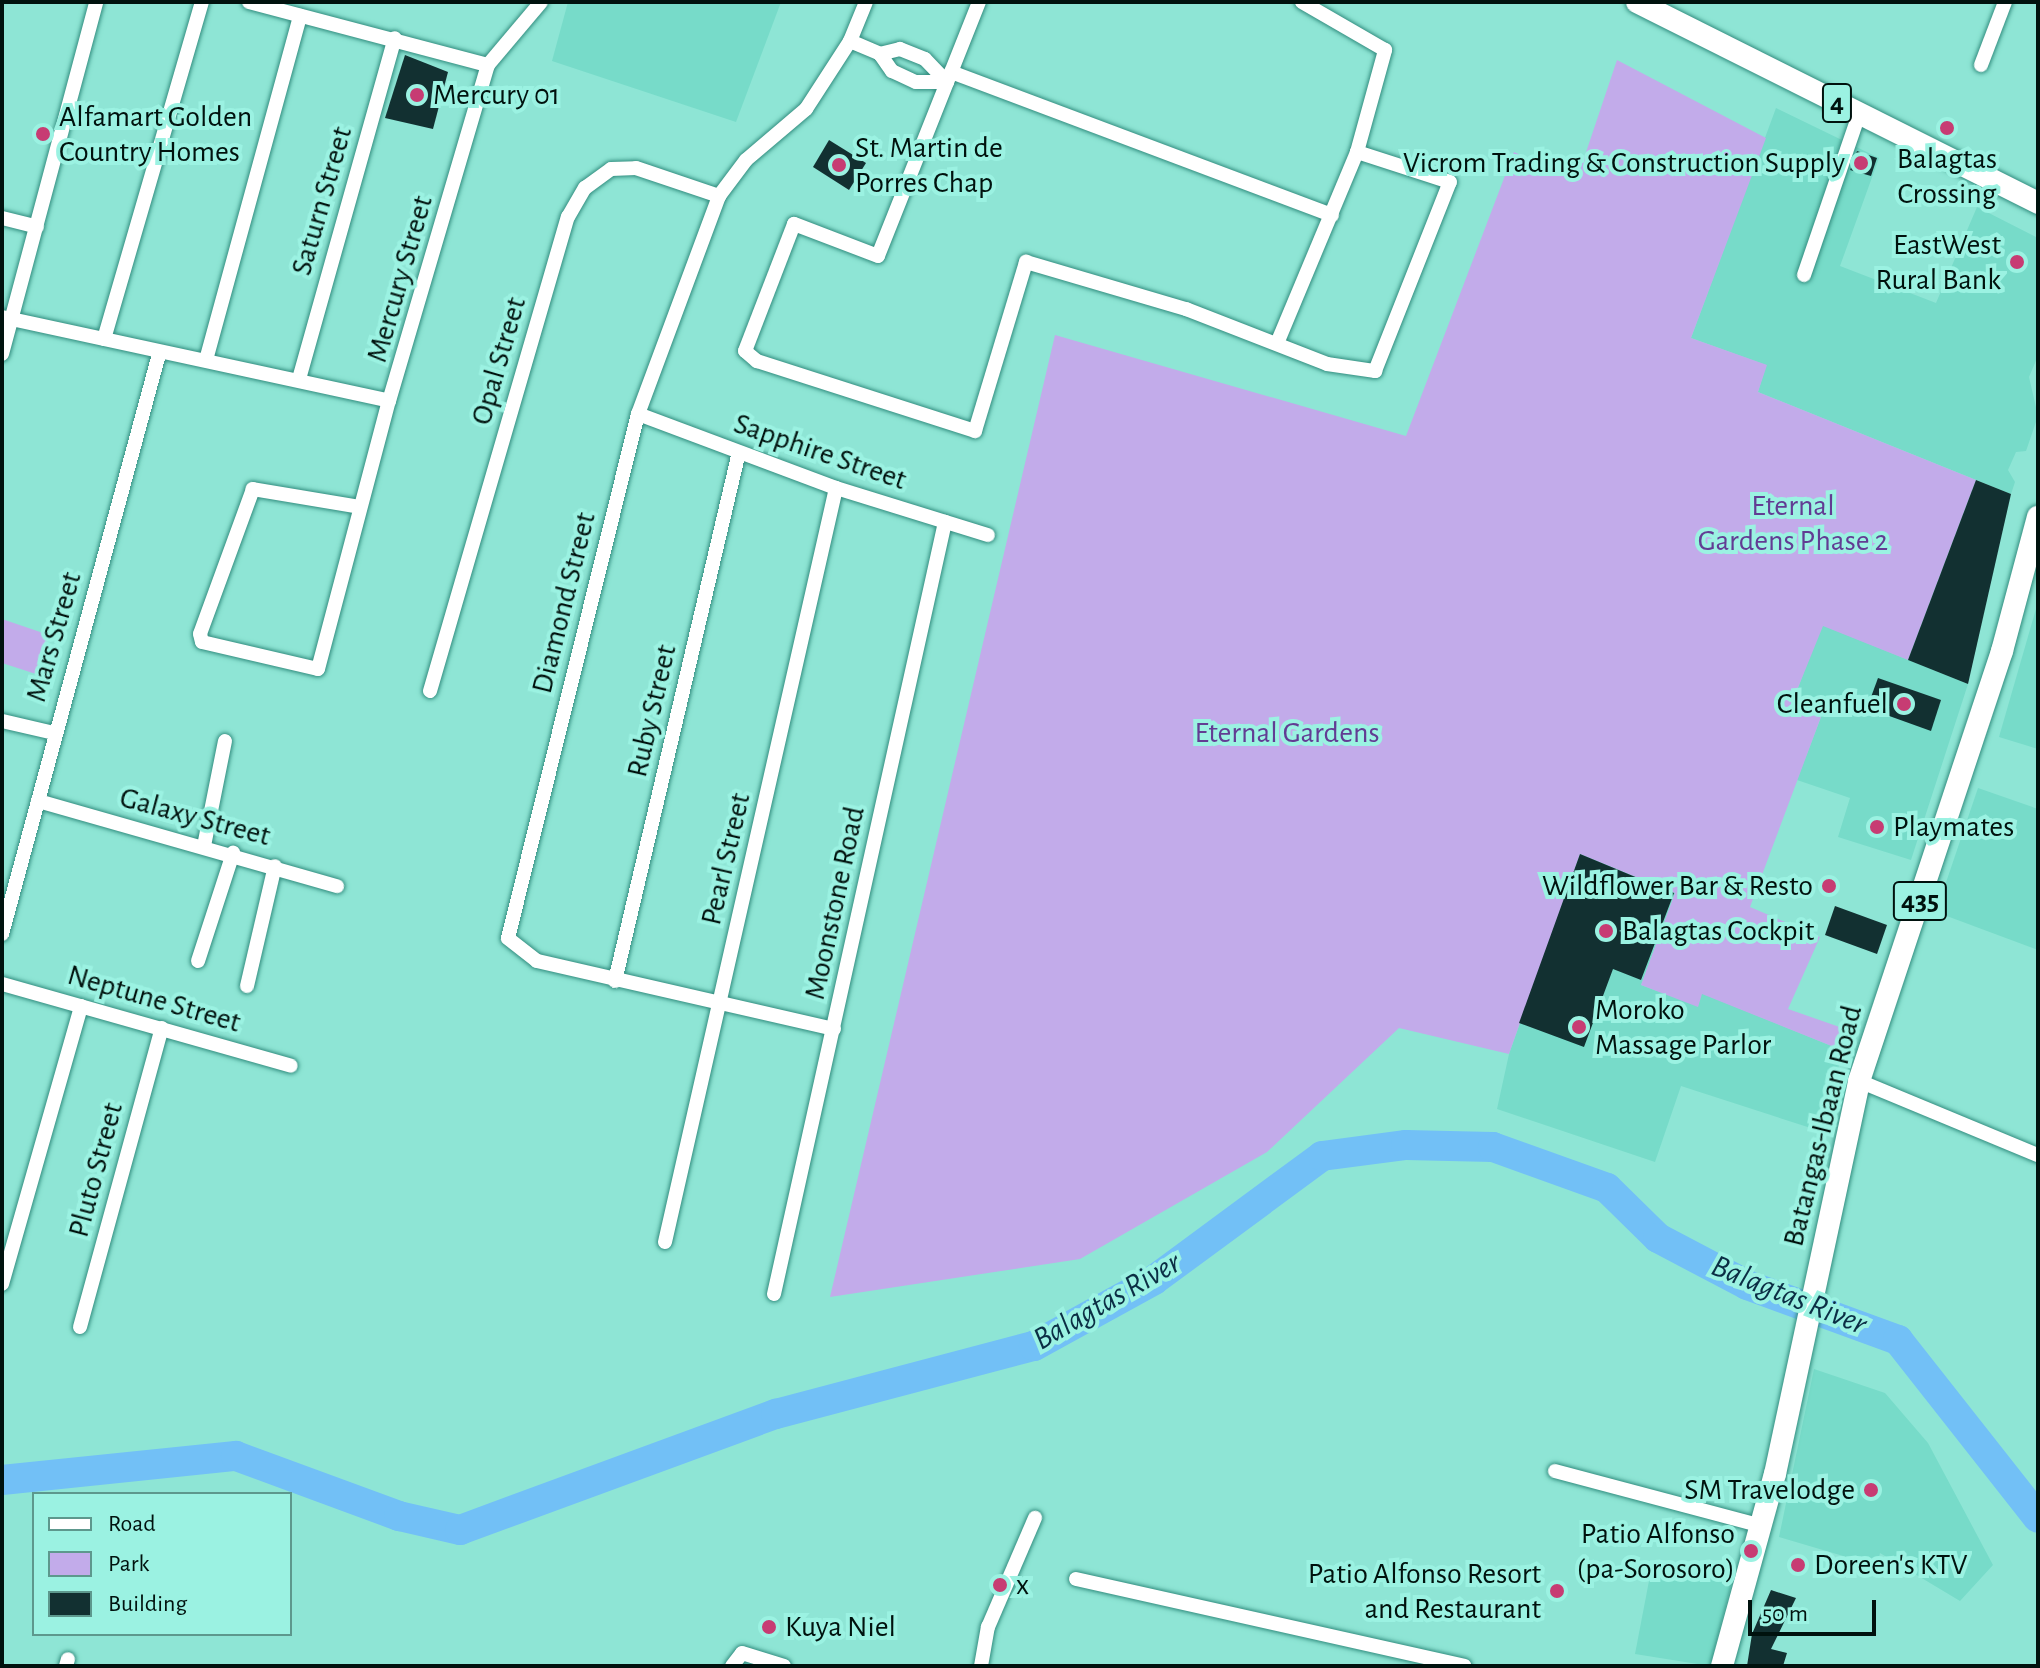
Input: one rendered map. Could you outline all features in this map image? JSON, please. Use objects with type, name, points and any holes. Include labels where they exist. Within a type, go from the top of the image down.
[{"type":"main road","name":"4","points":[[1637,2],[2038,203]]},
{"type":"main road","name":"Batangas-Ibaan Road","points":[[1722,1666],[1761,1526],[1803,1347],[1859,1081],[1992,681],[2038,517]]},
{"type":"street","points":[[2,354],[7,318],[37,227],[96,2]]},
{"type":"street","points":[[104,339],[202,2]]},
{"type":"street","points":[[249,2],[395,38],[488,65]]},
{"type":"street","name":"Mercury Street","points":[[7,318],[159,354],[299,379],[389,401],[488,65],[541,2]]},
{"type":"street","name":"Diamond Street","points":[[834,1029],[537,961],[508,938],[638,414],[719,196],[746,160],[806,109],[850,41],[866,2]]},
{"type":"street","points":[[979,2],[878,256],[794,224],[745,351],[971,432],[979,425],[1026,262],[1278,341],[1327,364],[1375,371],[1450,182],[1357,152]]},
{"type":"street","points":[[1278,341],[1357,152],[1385,50],[1302,2]]},
{"type":"street","points":[[1981,65],[2005,2]]},
{"type":"street","points":[[206,360],[300,16]]},
{"type":"street","name":"Saturn Street","points":[[299,379],[395,38]]},
{"type":"street","points":[[850,41],[880,54],[892,71],[916,82],[949,77]]},
{"type":"street","points":[[880,54],[900,49],[925,59],[949,77],[1332,215]]},
{"type":"street","points":[[1804,275],[1859,114]]},
{"type":"street","name":"Opal Street","points":[[430,691],[568,217],[585,188],[611,169],[636,168],[719,196]]},
{"type":"street","points":[[2,218],[37,227]]},
{"type":"street","name":"Mars Street","points":[[2,934],[159,354]]},
{"type":"street","points":[[360,507],[253,489],[204,620],[202,642],[318,669],[389,401]]},
{"type":"street","name":"Sapphire Street","points":[[638,414],[836,488],[988,535]]},
{"type":"street","name":"Ruby Street","points":[[615,981],[739,452]]},
{"type":"street","name":"Pearl Street","points":[[665,1242],[836,488]]},
{"type":"street","name":"Moonstone Road","points":[[774,1294],[945,522]]},
{"type":"street","points":[[2,721],[54,733]]},
{"type":"street","points":[[204,846],[225,741]]},
{"type":"street","name":"Galaxy Street","points":[[38,801],[233,853],[337,886]]},
{"type":"street","points":[[198,961],[233,853]]},
{"type":"street","points":[[247,986],[275,866]]},
{"type":"street","name":"Neptune Street","points":[[2,984],[291,1066]]},
{"type":"street","points":[[2,1284],[81,1006]]},
{"type":"street","name":"Pluto Street","points":[[80,1327],[162,1028]]},
{"type":"street","points":[[1859,1081],[2038,1155]]},
{"type":"street","points":[[1555,1471],[1761,1526]]},
{"type":"street","points":[[981,1666],[988,1627],[1035,1518]]},
{"type":"street","points":[[1076,1579],[1464,1666]]},
{"type":"street","points":[[732,1666],[742,1653],[784,1666]]},
{"type":"shaded area","points":[[568,2],[781,2],[736,122],[552,61]]},
{"type":"shaded area","points":[[1776,108],[1879,158],[1840,266],[1936,303],[1977,207],[2038,238],[2038,356],[2029,377],[2038,416],[2026,451],[2016,452],[2008,470],[2015,482],[2011,494],[1758,392],[1766,365],[1691,338]]},
{"type":"shaded area","points":[[2038,602],[2038,749],[1999,737]]},
{"type":"shaded area","points":[[1822,625],[1968,684],[1911,860],[1838,837],[1850,798],[1797,780],[1821,717],[1791,706]]},
{"type":"shaded area","points":[[1978,788],[2038,809],[2038,950],[1936,912]]},
{"type":"shaded area","points":[[1580,853],[1675,893],[1641,985],[1698,1006],[1701,993],[1844,1051],[1817,1130],[1681,1086],[1655,1162],[1497,1109],[1509,1054]]},
{"type":"shaded area","name":"SM Travelodge","points":[[1814,1369],[1885,1393],[1928,1443],[1993,1565],[1960,1601],[1880,1553],[1877,1566],[1779,1537]]},
{"type":"shaded area","points":[[1653,1560],[1731,1585],[1710,1666],[1635,1654]]},
{"type":"green space","name":"Eternal Gardens","points":[[1617,60],[1766,138],[1691,338],[1767,365],[1758,392],[1976,480],[1908,660],[1823,626],[1791,705],[1821,717],[1750,907],[1820,937],[1788,1009],[1851,1031],[1844,1051],[1702,994],[1698,1007],[1641,985],[1675,893],[1580,854],[1509,1054],[1399,1028],[1267,1152],[1080,1259],[830,1297],[1055,335],[1406,436],[1514,152],[1577,179]]},
{"type":"green space","points":[[2,619],[49,635],[36,674],[2,663]]},
{"type":"building","name":"Mercury 01","points":[[405,55],[448,72],[433,129],[385,118]]},
{"type":"building","name":"St. Martin de Porres Chap","points":[[829,140],[866,163],[849,190],[813,167]]},
{"type":"building","name":"Vicrom Trading & Construction Supply","points":[[1857,151],[1877,158],[1871,176],[1850,170]]},
{"type":"building","points":[[1976,480],[2011,494],[1968,684],[1908,660]]},
{"type":"building","name":"Cleanfuel","points":[[1878,678],[1941,700],[1931,731],[1867,708]]},
{"type":"building","name":"Balagtas Cockpit","points":[[1580,854],[1674,893],[1641,980],[1613,969],[1584,1047],[1519,1023]]},
{"type":"building","points":[[1835,906],[1887,925],[1877,954],[1825,935]]},
{"type":"building","points":[[1771,1590],[1796,1598],[1771,1649],[1787,1653],[1783,1666],[1747,1666],[1752,1634]]},
{"type":"waterway","name":"Balagtas River","points":[[2,1480],[236,1456],[399,1516],[460,1530],[776,1414],[1034,1346],[1154,1280],[1322,1156],[1406,1145],[1493,1147],[1607,1188],[1658,1238],[1747,1285],[1898,1340],[2038,1518]]},
{"type":"place","name":"Mercury 01","points":[[417,95]]},
{"type":"place","name":"Balagtas Crossing","points":[[1947,128]]},
{"type":"place","name":"Alfamart Golden Country Homes","points":[[43,134]]},
{"type":"place","name":"Vicrom Trading & Construction Supply","points":[[1861,163]]},
{"type":"place","name":"St. Martin de Porres Chap","points":[[839,165]]},
{"type":"place","name":"EastWest Rural Bank","points":[[2017,262]]},
{"type":"place","name":"Cleanfuel","points":[[1904,704]]},
{"type":"place","name":"Playmates","points":[[1877,827]]},
{"type":"place","name":"Wildflower Bar & Resto","points":[[1829,886]]},
{"type":"place","name":"Balagtas Cockpit","points":[[1606,931]]},
{"type":"place","name":"Moroko Massage Parlor","points":[[1579,1027]]},
{"type":"place","name":"SM Travelodge","points":[[1871,1490]]},
{"type":"place","name":"Patio Alfonso (pa-Sorosoro)","points":[[1751,1551]]},
{"type":"place","name":"Doreen's KTV","points":[[1798,1565]]},
{"type":"place","name":"x","points":[[1000,1585]]},
{"type":"place","name":"Patio Alfonso Resort and Restaurant","points":[[1557,1591]]},
{"type":"place","name":"Kuya Niel","points":[[769,1627]]},
{"type":"park label","name":"Eternal Gardens Phase 2","points":[[1793,523]]}]
